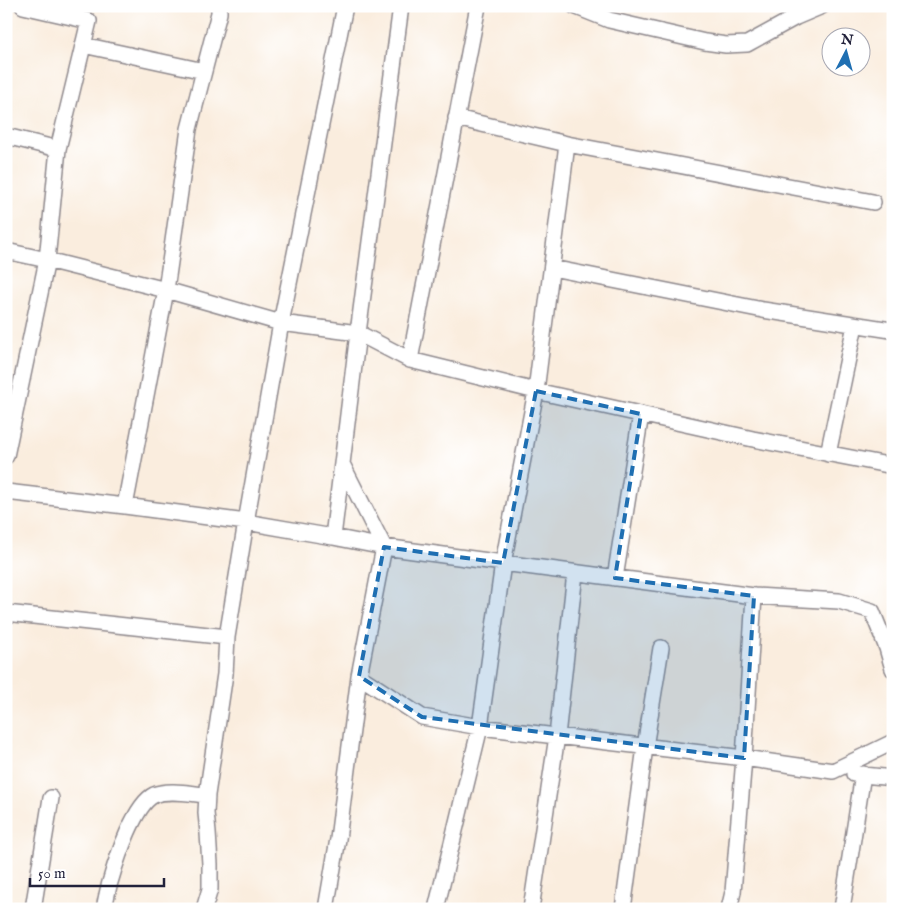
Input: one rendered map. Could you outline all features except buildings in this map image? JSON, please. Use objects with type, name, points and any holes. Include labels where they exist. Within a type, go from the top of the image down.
[{"type":"street","points":[[6,456],[47,260],[58,149],[89,21],[24,6]]},
{"type":"street","points":[[125,506],[166,290],[188,129],[219,14],[219,6]]},
{"type":"street","points":[[204,909],[210,889],[206,813],[207,795],[225,674],[227,637],[281,322],[345,6]]},
{"type":"street","points":[[333,537],[401,6]]},
{"type":"street","points":[[410,360],[478,6]]},
{"type":"street","points":[[574,6],[609,20],[726,45],[747,44],[796,17],[822,6]]},
{"type":"street","points":[[83,45],[204,71]]},
{"type":"street","points":[[456,118],[567,144],[873,202]]},
{"type":"street","points":[[6,136],[58,149]]},
{"type":"street","points":[[436,909],[480,727],[502,563],[536,391],[567,144]]},
{"type":"street","points":[[6,251],[166,290],[281,322],[358,333],[410,360],[536,391],[752,439],[893,466]]},
{"type":"street","points":[[552,268],[763,310],[892,330]]},
{"type":"street","points":[[828,454],[855,325]]},
{"type":"street","points":[[615,578],[640,414]]},
{"type":"street","points":[[326,909],[338,839],[358,676],[384,547],[342,464]]},
{"type":"street","points":[[6,492],[246,522],[384,547],[575,573],[754,596],[839,601],[872,611],[887,648],[893,669]]},
{"type":"street","points":[[531,909],[556,736],[575,573]]},
{"type":"street","points":[[729,909],[733,892],[744,758],[754,596]]},
{"type":"street","points":[[6,613],[227,637]]},
{"type":"street","points":[[623,909],[644,747],[661,648]]},
{"type":"street","points":[[358,676],[422,717],[480,727],[744,758],[893,778]]},
{"type":"street","points":[[833,771],[893,742]]},
{"type":"street","points":[[842,909],[863,774]]},
{"type":"street","points":[[104,909],[110,880],[124,843],[136,816],[147,799],[156,794],[168,792],[207,795]]},
{"type":"street","points":[[33,909],[51,798]]},
{"type":"highlighted area","points":[[536,391],[641,414],[615,578],[754,596],[744,758],[422,717],[359,676],[384,547],[503,563]]}]
